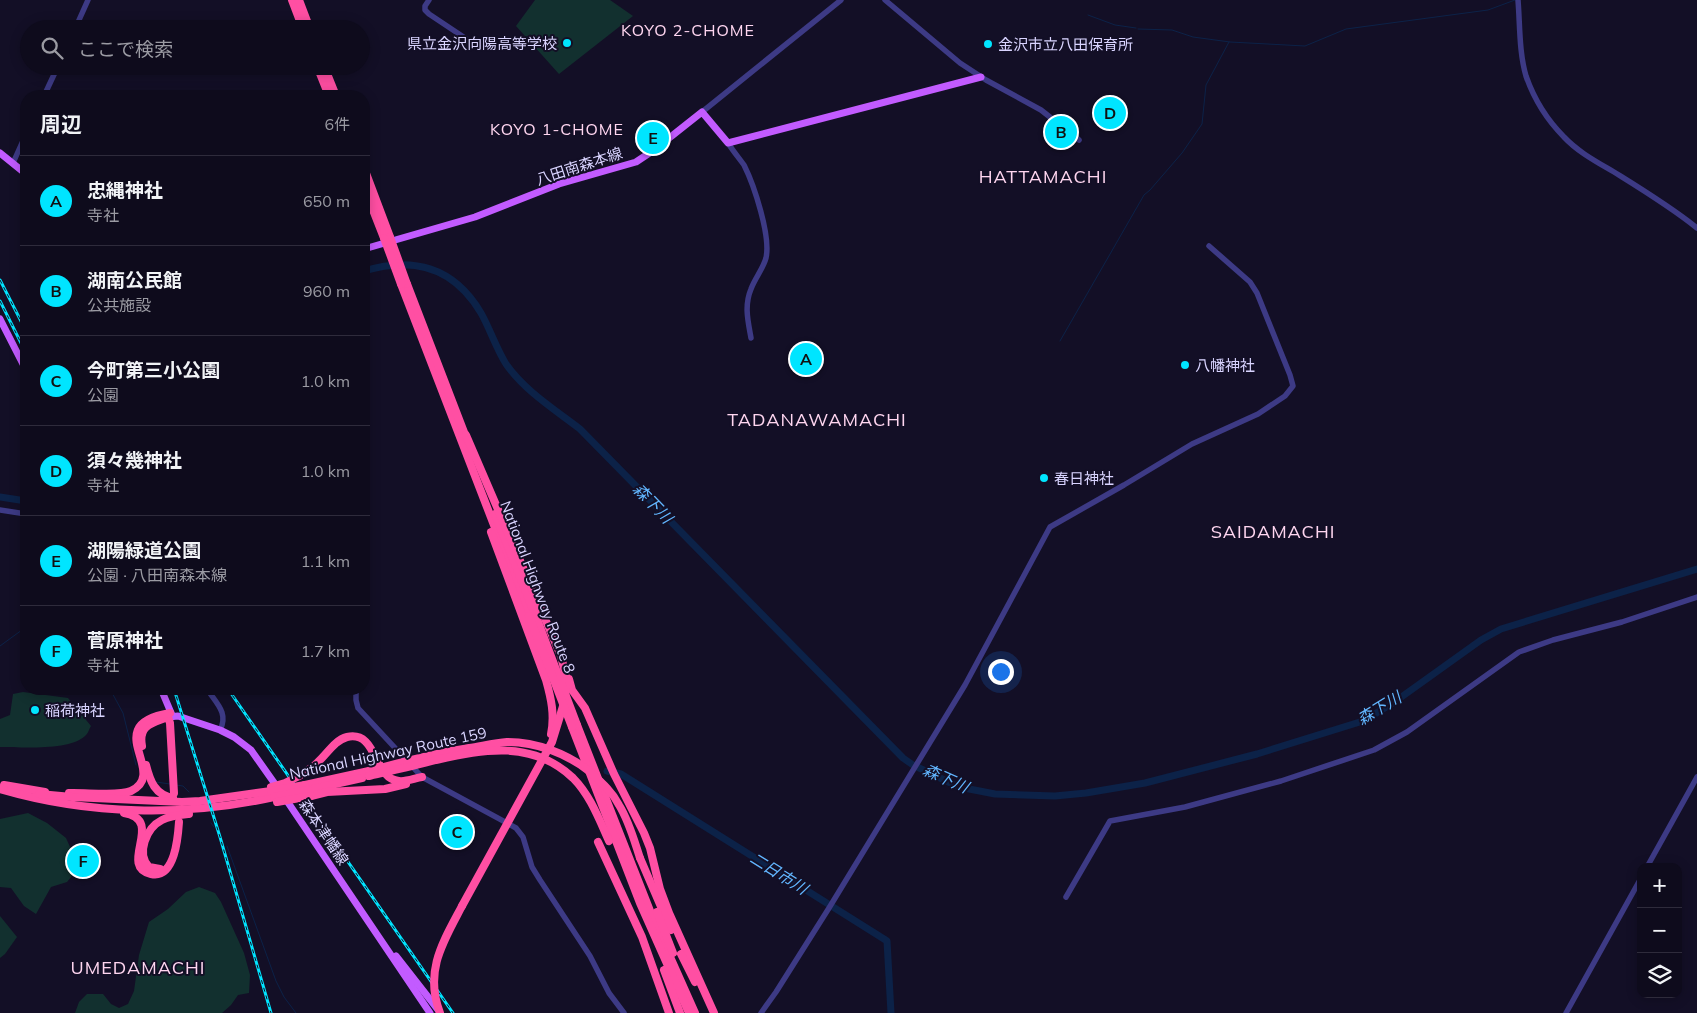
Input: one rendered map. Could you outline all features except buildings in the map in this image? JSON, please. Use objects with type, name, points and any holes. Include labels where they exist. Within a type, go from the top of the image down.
[{"type":"highway","points":[[292,0],[300,20]]},
{"type":"highway","points":[[299,0],[307,20]]},
{"type":"highway","points":[[321,75],[327,90]]},
{"type":"highway","points":[[328,75],[334,90]]},
{"type":"highway","name":"National Highway Route 8","points":[[370,186],[387,238],[469,460],[532,615]]},
{"type":"highway","name":"National Highway Route 8","points":[[370,200],[387,238]]},
{"type":"highway","name":"National Highway Route 8","points":[[404,284],[466,436],[606,809],[614,836],[695,1013]]},
{"type":"highway","points":[[466,436],[566,666],[572,690],[585,708],[612,772],[644,833],[669,914],[714,1013]]},
{"type":"highway","points":[[469,460],[482,507],[550,692],[552,726],[540,763]]},
{"type":"highway","points":[[440,1013],[434,987],[436,964],[442,944],[552,742],[564,703],[566,678],[561,656]]},
{"type":"highway","points":[[0,787],[56,793],[116,794],[130,791],[136,788],[143,776],[144,768],[136,740],[136,732],[140,725],[148,719],[170,715]]},
{"type":"highway","points":[[170,715],[175,793]]},
{"type":"highway","points":[[170,715],[148,725],[141,734],[140,740],[147,769],[154,787],[162,795],[176,798],[182,802]]},
{"type":"highway","points":[[273,794],[285,783],[299,776],[320,761],[335,744],[346,737],[357,737],[369,745],[387,777],[400,782],[422,777]]},
{"type":"highway","name":"National Highway Route 159","points":[[0,787],[12,792],[77,806],[128,810],[191,810],[264,800],[273,794],[308,790],[444,752],[509,742],[528,744],[551,750],[583,767],[601,781],[619,804],[632,833],[660,920],[686,986],[686,994]]},
{"type":"highway","name":"National Highway Route 159","points":[[369,774],[474,752],[495,750],[526,752],[550,762],[573,779],[614,836],[636,900],[640,903],[645,915]]},
{"type":"highway","points":[[0,787],[53,796],[182,802],[308,790],[327,792],[403,786],[422,777]]},
{"type":"highway","points":[[12,792],[15,795],[46,803],[120,812],[134,816],[140,821],[143,833],[138,850],[138,861],[144,870],[153,874],[163,872],[170,863],[176,849],[177,822],[174,850],[170,859],[161,869],[149,868],[143,860],[143,848],[148,834],[156,824],[170,817],[226,808],[237,804]]},
{"type":"highway","points":[[598,842],[642,937],[669,1013]]},
{"type":"highway","points":[[640,858],[690,973],[696,984],[706,995]]},
{"type":"highway","points":[[645,915],[643,919],[680,1013]]},
{"type":"highway","points":[[645,915],[689,1013]]},
{"type":"main road","points":[[702,112],[728,143],[981,77]]},
{"type":"main road","name":"八田南森本線","points":[[370,247],[475,217],[559,184],[636,162],[702,112]]},
{"type":"main road","points":[[0,153],[20,169]]},
{"type":"main road","points":[[0,319],[20,358]]},
{"type":"main road","points":[[163,695],[170,715]]},
{"type":"main road","name":"森本津幡線","points":[[170,715],[220,730],[234,737],[251,750],[287,800],[430,1013]]},
{"type":"main road","name":"森本津幡線","points":[[372,927],[440,1013]]},
{"type":"street","points":[[79,20],[88,0]]},
{"type":"street","points":[[429,0],[425,10],[429,14],[477,46]]},
{"type":"street","points":[[702,112],[841,0]]},
{"type":"street","points":[[885,0],[960,63],[981,77],[1041,110],[1079,140]]},
{"type":"street","points":[[1518,0],[1522,57],[1526,74],[1539,105],[1552,124],[1567,140],[1589,157],[1651,195],[1697,228]]},
{"type":"street","points":[[47,90],[54,75]]},
{"type":"street","points":[[728,143],[743,165],[756,196],[768,243],[764,263],[746,303],[751,338]]},
{"type":"street","points":[[13,163],[20,147]]},
{"type":"street","points":[[761,1013],[831,906],[965,685],[1050,527],[1192,444],[1258,414],[1285,396],[1293,386],[1257,293],[1241,274],[1209,246]]},
{"type":"street","points":[[0,510],[20,513]]},
{"type":"street","points":[[1066,897],[1110,821],[1204,801],[1281,780],[1374,750],[1407,732],[1487,676],[1505,660],[1519,652],[1697,598]]},
{"type":"street","points":[[210,695],[224,715],[224,723],[220,730]]},
{"type":"street","points":[[356,695],[358,708],[422,777],[516,828],[523,837],[532,866],[540,880],[590,956],[609,993],[624,1013]]},
{"type":"street","points":[[1649,863],[1697,778]]},
{"type":"street","points":[[1566,1013],[1637,885]]},
{"type":"green space","name":"県立金沢向陽高等学校","points":[[535,0],[610,0],[633,16],[559,74],[516,26]]},
{"type":"green space","points":[[20,693],[20,695],[46,695],[68,698],[91,726],[85,736],[78,741],[68,744],[57,746],[0,747],[0,719],[10,715],[13,694]]},
{"type":"green space","points":[[28,813],[47,823],[66,838],[79,867],[67,882],[51,887],[36,914],[24,906],[11,888],[0,887],[0,819]]},
{"type":"green space","points":[[199,887],[215,893],[221,902],[244,953],[250,975],[249,993],[238,995],[222,1013],[75,1013],[79,1002],[87,994],[103,994],[111,1004],[119,1008],[128,1004],[134,991],[139,955],[149,922],[168,909],[186,892]]},
{"type":"green space","points":[[0,916],[17,937],[0,958]]},
{"type":"waterway","points":[[1138,29],[1172,30],[1193,37],[1230,42],[1305,46],[1346,29],[1488,10],[1515,0]]},
{"type":"waterway","points":[[1088,15],[1115,25],[1136,28]]},
{"type":"waterway","points":[[1060,341],[1144,195],[1182,153],[1202,124],[1206,85],[1229,42]]},
{"type":"waterway","name":"森下川","points":[[370,270],[399,265],[415,266],[431,269],[458,285],[470,297],[481,313],[506,364],[522,383],[580,429],[903,758],[913,765],[959,787],[995,794],[1055,796],[1086,793],[1145,783],[1257,754],[1363,721],[1393,703],[1481,640],[1501,629],[1697,569]]},
{"type":"waterway","name":"森下川","points":[[0,497],[20,500]]},
{"type":"waterway","points":[[0,646],[20,631]]},
{"type":"waterway","points":[[113,695],[123,713],[136,765]]},
{"type":"waterway","name":"二日市川","points":[[607,771],[621,774],[887,941],[891,1013]]},
{"type":"waterway","points":[[156,782],[170,784]]},
{"type":"waterway","points":[[176,785],[183,786],[189,792]]},
{"type":"waterway","points":[[211,823],[214,827]]},
{"type":"waterway","points":[[227,846],[276,981],[284,997],[296,1013]]},
{"type":"railway","points":[[0,280],[20,319]]},
{"type":"railway","points":[[0,301],[20,341]]},
{"type":"railway","points":[[176,695],[220,837],[271,1013]]},
{"type":"railway","points":[[232,695],[453,1013]]},
{"type":"place","name":"県立金沢向陽高等学校","points":[[567,43]]},
{"type":"place","name":"金沢市立八田保育所","points":[[988,44]]},
{"type":"place","name":"須々幾神社","points":[[1110,113]]},
{"type":"place","name":"湖南公民館","points":[[1061,132]]},
{"type":"place","name":"湖陽緑道公園","points":[[653,138]]},
{"type":"place","name":"忠縄神社","points":[[806,359]]},
{"type":"place","name":"八幡神社","points":[[1185,365]]},
{"type":"place","name":"春日神社","points":[[1044,478]]},
{"type":"place","name":"稲荷神社","points":[[35,710]]},
{"type":"place","name":"今町第三小公園","points":[[457,832]]},
{"type":"place","name":"菅原神社","points":[[83,861]]},
{"type":"district","name":"KOYO 2-CHOME","points":[[688,30]]},
{"type":"district","name":"KOYO 1-CHOME","points":[[557,129]]},
{"type":"district","name":"HATTAMACHI","points":[[1043,176]]},
{"type":"district","name":"TADANAWAMACHI","points":[[817,419]]},
{"type":"district","name":"SAIDAMACHI","points":[[1273,531]]},
{"type":"district","name":"UMEDAMACHI","points":[[138,967]]}]
